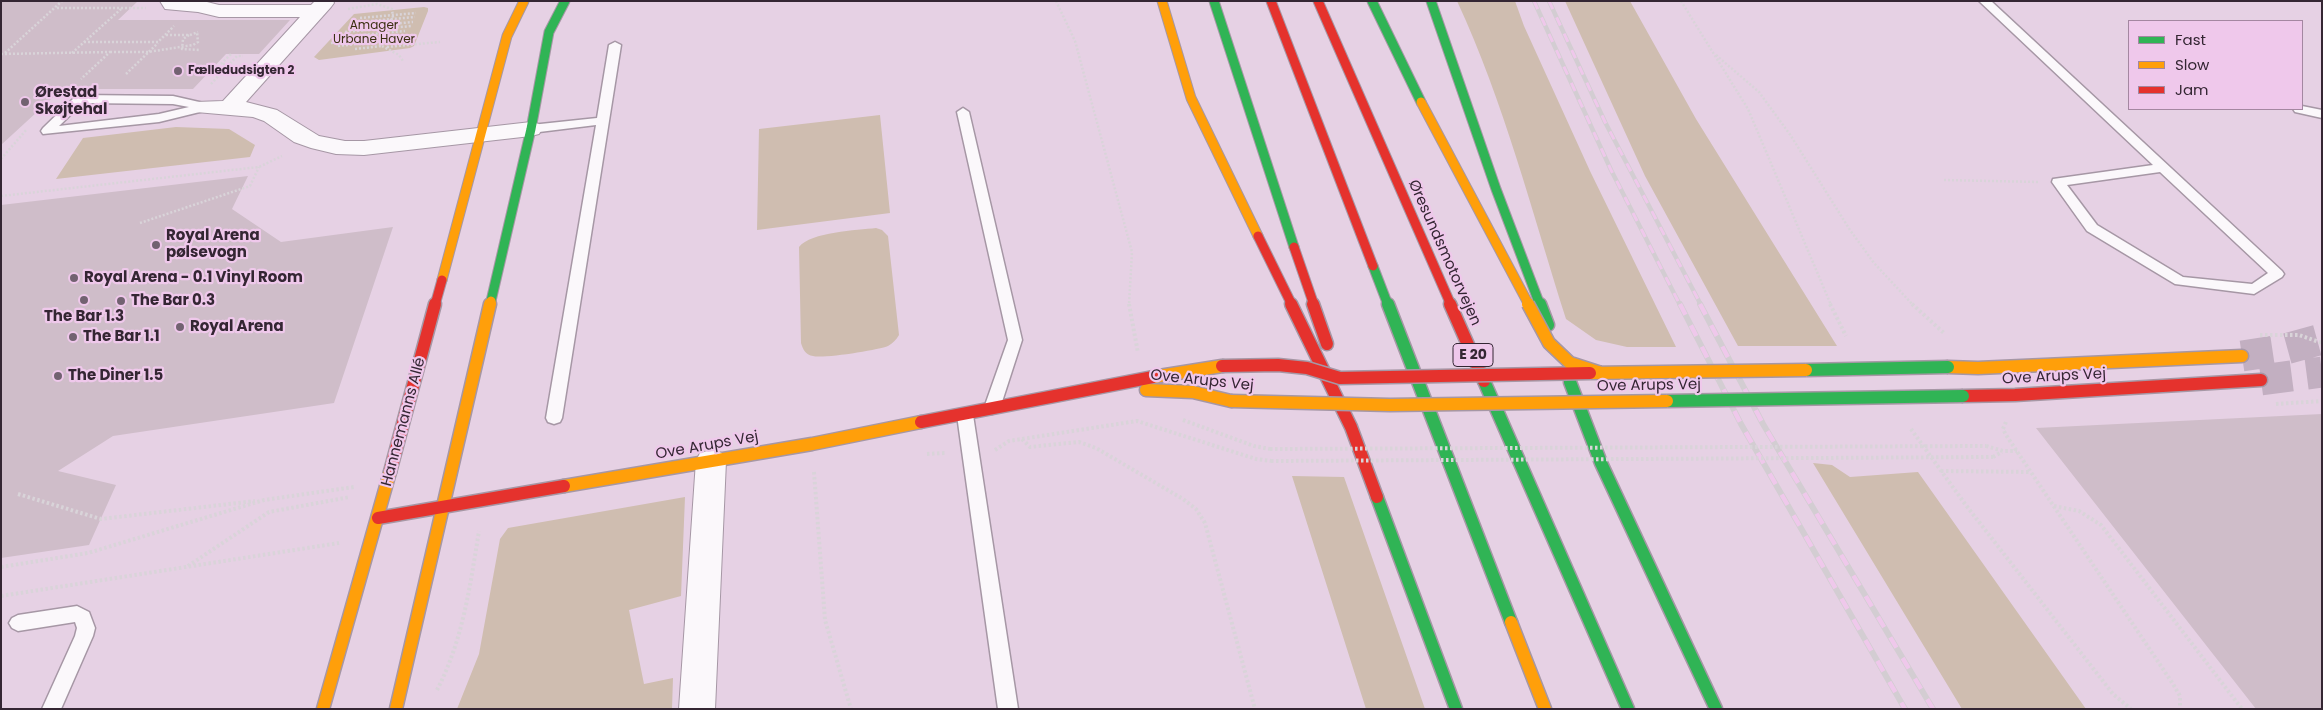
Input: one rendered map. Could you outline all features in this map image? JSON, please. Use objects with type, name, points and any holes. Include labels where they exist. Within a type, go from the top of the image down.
[{"type":"main road","name":"Hannemanns Allé","points":[[324,709],[378,518],[507,36],[524,1]]},
{"type":"main road","points":[[396,709],[531,129],[549,32],[565,1]]},
{"type":"main road","points":[[1162,1],[1191,98],[1350,427],[1456,709]]},
{"type":"main road","points":[[1214,1],[1245,101],[1340,378],[1357,391],[1390,405]]},
{"type":"main road","points":[[1271,1],[1545,709]]},
{"type":"main road","name":"Øresundsmotorvejen","points":[[1318,1],[1628,709]]},
{"type":"main road","points":[[1372,1],[1421,102],[1549,343],[1570,363],[1604,374]]},
{"type":"main road","points":[[1431,1],[1496,189],[1601,463],[1716,709]]},
{"type":"main road","name":"Ove Arups Vej","points":[[378,518],[812,444],[1144,378],[1222,366],[1278,365],[1307,368],[1340,378],[1978,368],[2242,356]]},
{"type":"main road","name":"Ove Arups Vej","points":[[1040,399],[1159,390],[1193,392],[1231,401],[1390,405],[2015,395],[2261,380]]},
{"type":"street","points":[[170,2],[172,5],[195,5],[219,11],[320,7]]},
{"type":"street","points":[[229,108],[320,7]]},
{"type":"street","points":[[204,107],[260,112],[271,116],[311,142],[339,148],[364,148],[531,129]]},
{"type":"street","points":[[697,709],[711,460]]},
{"type":"lane","points":[[1984,1],[2277,274],[2254,289],[2180,281],[2092,228],[2058,182],[2163,168]]},
{"type":"lane","points":[[554,418],[615,45]]},
{"type":"lane","points":[[80,99],[173,100],[204,107],[159,118],[47,131],[80,99]]},
{"type":"lane","points":[[2303,110],[2322,114]]},
{"type":"lane","points":[[963,112],[1015,340],[992,408]]},
{"type":"lane","points":[[531,129],[602,121]]},
{"type":"lane","points":[[964,415],[1008,709]]},
{"type":"lane","points":[[18,622],[77,614],[86,621],[84,636],[51,709]]},
{"type":"path","points":[[3,54],[62,1]]},
{"type":"path","points":[[1056,1],[1075,41],[1132,252],[1129,309],[1144,378]]},
{"type":"path","points":[[56,8],[144,8],[170,2]]},
{"type":"path","points":[[126,74],[195,5]]},
{"type":"path","points":[[320,7],[344,10],[384,5],[392,9],[393,15],[384,28],[380,42]]},
{"type":"path","points":[[71,54],[122,8]]},
{"type":"path","points":[[360,18],[416,13]]},
{"type":"path","points":[[359,22],[415,17]]},
{"type":"path","points":[[348,28],[413,22]]},
{"type":"path","points":[[345,32],[412,26]]},
{"type":"path","points":[[340,37],[406,31]]},
{"type":"path","points":[[190,35],[184,38],[183,50],[198,50],[201,44],[198,43],[197,32]]},
{"type":"path","points":[[331,42],[404,38],[338,46]]},
{"type":"path","points":[[84,42],[158,42]]},
{"type":"path","points":[[380,42],[383,47],[402,57],[404,61]]},
{"type":"path","points":[[355,49],[440,42]]},
{"type":"path","points":[[3,54],[148,52],[198,43]]},
{"type":"path","points":[[1712,51],[1748,80],[1760,93],[1800,149],[1840,215],[1865,249],[1907,297],[1947,335]]},
{"type":"path","points":[[75,84],[110,52]]},
{"type":"path","points":[[229,64],[222,64],[231,54]]},
{"type":"path","points":[[1,159],[30,126]]},
{"type":"path","points":[[1,196],[259,167],[282,156]]},
{"type":"path","points":[[140,223],[250,186],[259,167]]},
{"type":"path","points":[[1944,180],[2058,182]]},
{"type":"path","points":[[2257,335],[2296,333],[2322,342]]},
{"type":"path","points":[[1177,418],[1254,446],[1270,449],[1986,446],[2003,451],[2017,451]]},
{"type":"path","points":[[928,454],[945,452],[948,458],[991,452],[1005,442],[1137,421],[1256,459],[1271,461],[1993,457],[2003,451]]},
{"type":"path","points":[[2006,435],[2173,684],[2180,696],[2180,709]]},
{"type":"path","points":[[1022,439],[1030,447],[1079,442],[1096,448],[1162,485],[1196,509],[1205,523],[1255,709]]},
{"type":"path","points":[[812,444],[825,620],[852,709]]},
{"type":"path","points":[[1940,471],[2030,472]]},
{"type":"path","points":[[18,494],[101,519],[264,500],[387,482]]},
{"type":"path","points":[[1,567],[88,553],[264,500]]},
{"type":"path","points":[[188,566],[269,512],[336,500]]},
{"type":"path","points":[[2054,506],[2072,508],[2090,514],[2101,525],[2242,709]]},
{"type":"green space","points":[[1457,1],[1515,1],[1524,26],[1590,171],[1676,347],[1627,347],[1596,340],[1566,319],[1503,118],[1474,39]]},
{"type":"green space","points":[[1565,1],[1630,1],[1696,119],[1837,346],[1738,346],[1645,176]]},
{"type":"green space","name":"Amager Urbane Haver","points":[[428,8],[428,11],[414,46],[410,48],[319,60],[314,57],[354,14]]},
{"type":"green space","points":[[880,115],[890,213],[757,230],[759,129]]},
{"type":"green space","points":[[176,127],[229,129],[255,145],[250,157],[56,179],[83,138]]},
{"type":"green space","points":[[876,228],[882,230],[888,236],[899,335],[888,346],[874,350],[818,357],[808,355],[801,343],[799,247],[813,238],[824,235]]},
{"type":"green space","points":[[1813,463],[1832,465],[1850,477],[1918,472],[2086,709],[1962,709]]},
{"type":"green space","points":[[1292,476],[1344,477],[1425,709],[1366,709]]},
{"type":"green space","points":[[685,497],[681,596],[629,610],[644,684],[673,678],[672,709],[457,709],[479,654],[500,539],[508,528]]},
{"type":"building","points":[[1,1],[138,1],[118,20],[290,20],[259,54],[226,54],[193,89],[62,89],[1,145]]},
{"type":"building","name":"Royal Arena","points":[[248,176],[232,209],[281,242],[393,227],[334,403],[113,436],[58,471],[116,485],[89,545],[1,558],[1,205]]},
{"type":"building","points":[[2322,414],[2322,709],[2256,709],[2036,428]]},
{"type":"tunnel","points":[[2242,356],[2282,350],[2322,339]]},
{"type":"tunnel","points":[[2261,380],[2322,372]]},
{"type":"railway","points":[[1534,1],[1611,170],[1680,305]]},
{"type":"railway","points":[[1549,1],[1605,122],[1701,305]]},
{"type":"railway","points":[[1680,304],[1741,424],[1905,709]]},
{"type":"railway","points":[[1700,304],[1763,424],[1933,709]]},
{"type":"traffic: fast","points":[[491,301],[531,129],[549,32],[565,1]]},
{"type":"traffic: fast","points":[[1214,1],[1294,247]]},
{"type":"traffic: fast","points":[[1372,1],[1421,102]]},
{"type":"traffic: fast","points":[[1431,1],[1496,189],[1548,325]]},
{"type":"traffic: fast","points":[[1373,266],[1511,622]]},
{"type":"traffic: fast","points":[[1806,370],[1948,367]]},
{"type":"traffic: fast","points":[[1484,381],[1628,709]]},
{"type":"traffic: fast","points":[[1570,382],[1601,463],[1716,709]]},
{"type":"traffic: fast","points":[[1667,401],[1963,396]]},
{"type":"traffic: fast","points":[[1377,497],[1456,709]]},
{"type":"traffic: slow","points":[[442,280],[507,36],[524,1]]},
{"type":"traffic: slow","points":[[1162,1],[1191,98],[1258,236]]},
{"type":"traffic: slow","points":[[1421,102],[1549,343],[1570,363],[1604,374]]},
{"type":"traffic: slow","points":[[396,709],[491,301]]},
{"type":"traffic: slow","points":[[1948,367],[1978,368],[2242,356]]},
{"type":"traffic: slow","points":[[1153,377],[1222,366]]},
{"type":"traffic: slow","points":[[1590,373],[1806,370]]},
{"type":"traffic: slow","points":[[1146,390],[1193,392],[1231,401]]},
{"type":"traffic: slow","points":[[1231,401],[1390,405],[1667,401]]},
{"type":"traffic: slow","points":[[564,486],[812,444],[921,422]]},
{"type":"traffic: slow","points":[[323,709],[390,472]]},
{"type":"traffic: slow","points":[[1511,622],[1545,709]]},
{"type":"traffic: jam","points":[[1271,1],[1373,266]]},
{"type":"traffic: jam","points":[[1318,1],[1484,381]]},
{"type":"traffic: jam","points":[[1258,236],[1351,427],[1377,497]]},
{"type":"traffic: jam","points":[[1294,247],[1327,344]]},
{"type":"traffic: jam","points":[[390,472],[442,280]]},
{"type":"traffic: jam","points":[[1222,366],[1278,365],[1307,368],[1340,378],[1590,373]]},
{"type":"traffic: jam","points":[[921,422],[1153,377]]},
{"type":"traffic: jam","points":[[1963,396],[2015,395],[2261,380]]},
{"type":"traffic: jam","points":[[378,518],[564,486]]},
{"type":"place","name":"Fælledudsigten 2","points":[[178,71]]},
{"type":"place","name":"Ørestad Skøjtehal","points":[[25,102]]},
{"type":"place","name":"Royal Arena pølsevogn","points":[[156,245]]},
{"type":"place","name":"Royal Arena - 0.1 Vinyl Room","points":[[74,278]]},
{"type":"place","name":"The Bar 1.3","points":[[84,300]]},
{"type":"place","name":"The Bar 0.3","points":[[121,301]]},
{"type":"place","name":"Royal Arena","points":[[180,327]]},
{"type":"place","name":"The Bar 1.1","points":[[73,337]]},
{"type":"place","name":"The Diner 1.5","points":[[58,376]]}]
